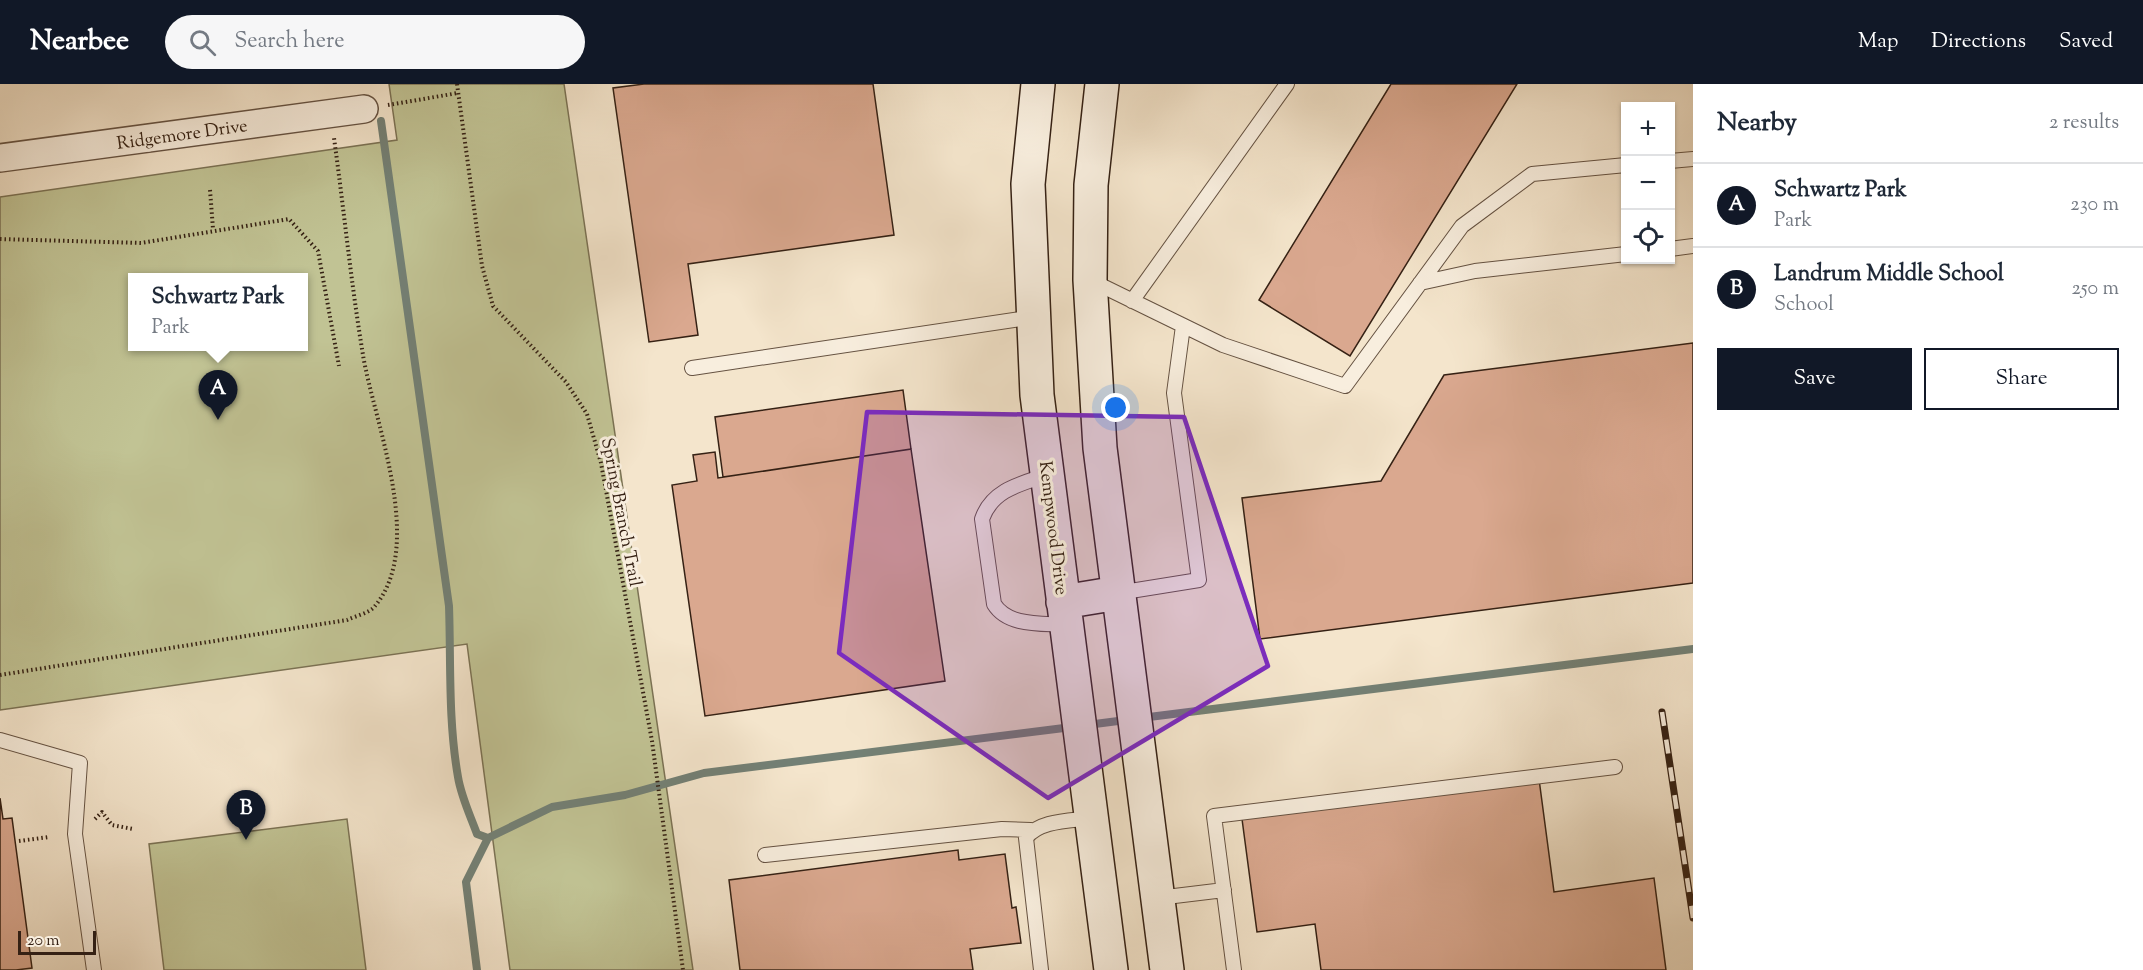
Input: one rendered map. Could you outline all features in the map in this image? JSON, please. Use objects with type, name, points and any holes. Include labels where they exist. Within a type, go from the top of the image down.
[{"type":"main road","name":"Kempwood Drive","points":[[1038,84],[1028,184],[1037,395],[1110,970]]},
{"type":"main road","points":[[1102,84],[1091,185],[1090,280],[1100,448],[1167,970]]},
{"type":"main road","points":[[1065,614],[1118,593]]},
{"type":"street","name":"Ridgemore Drive","points":[[0,158],[364,110]]},
{"type":"lane","points":[[1132,301],[1287,84]]},
{"type":"lane","points":[[1675,161],[1693,159]]},
{"type":"lane","points":[[1090,280],[1223,345],[1345,386],[1462,226],[1532,174],[1621,165]]},
{"type":"lane","points":[[1675,248],[1693,246]]},
{"type":"lane","points":[[1420,283],[1475,271],[1621,255]]},
{"type":"lane","points":[[692,368],[1034,317]]},
{"type":"lane","points":[[1118,593],[1199,580],[1174,393],[1183,326]]},
{"type":"lane","points":[[1047,475],[1013,486],[996,496],[986,506],[982,519],[994,604],[998,611],[1015,620],[1065,614]]},
{"type":"lane","points":[[0,740],[80,763],[75,834],[94,970]]},
{"type":"lane","points":[[1234,970],[1214,816],[1615,767]]},
{"type":"lane","points":[[765,855],[1002,829],[1031,830],[1041,826],[1091,818]]},
{"type":"lane","points":[[1031,830],[1025,845],[1041,970]]},
{"type":"lane","points":[[1158,898],[1224,890]]},
{"type":"path","name":"Spring Branch Trail","points":[[457,84],[482,266],[493,306],[566,382],[587,414],[602,463],[652,741],[683,970]]},
{"type":"path","points":[[364,110],[458,93]]},
{"type":"path","points":[[0,675],[347,620],[374,608],[390,578],[396,542],[394,496],[385,440],[363,357],[331,114]]},
{"type":"path","points":[[210,190],[213,229]]},
{"type":"path","points":[[0,239],[141,243],[213,229],[289,219],[318,251],[339,366]]},
{"type":"path","points":[[19,841],[49,837]]},
{"type":"highlighted area","points":[[867,412],[1184,417],[1268,666],[1048,798],[839,653]]},
{"type":"green space","points":[[389,84],[564,84],[693,970],[510,970],[467,644],[0,710],[0,197],[397,140]]},
{"type":"green space","points":[[347,819],[366,970],[164,970],[149,844]]},
{"type":"building","points":[[644,84],[873,84],[894,235],[688,264],[698,335],[649,342],[613,88]]},
{"type":"building","points":[[1391,84],[1517,84],[1350,356],[1259,300]]},
{"type":"building","points":[[1693,343],[1693,583],[1260,639],[1242,498],[1381,481],[1444,375]]},
{"type":"building","points":[[903,390],[911,449],[723,477],[715,417]]},
{"type":"building","points":[[911,449],[945,681],[705,716],[672,485],[697,481],[693,455],[715,452],[718,478]]},
{"type":"building","points":[[1539,779],[1554,892],[1654,878],[1666,970],[1321,970],[1315,924],[1257,932],[1242,819]]},
{"type":"building","points":[[0,798],[3,819],[12,818],[32,968],[0,970]]},
{"type":"building","points":[[958,850],[959,860],[1005,854],[1012,908],[1016,907],[1021,943],[970,949],[973,970],[740,970],[729,880]]},
{"type":"waterway","points":[[381,121],[449,606],[451,713],[458,777],[463,798],[477,834],[488,838]]},
{"type":"waterway","points":[[1141,718],[1693,649]]},
{"type":"waterway","points":[[1087,725],[1126,720]]},
{"type":"waterway","points":[[477,970],[466,882],[488,838],[552,807],[625,795],[704,773],[1072,727]]},
{"type":"railway","points":[[1662,712],[1693,918]]},
{"type":"place","name":"Schwartz Park","points":[[218,420]]},
{"type":"place","name":"Landrum Middle School","points":[[246,840]]}]
